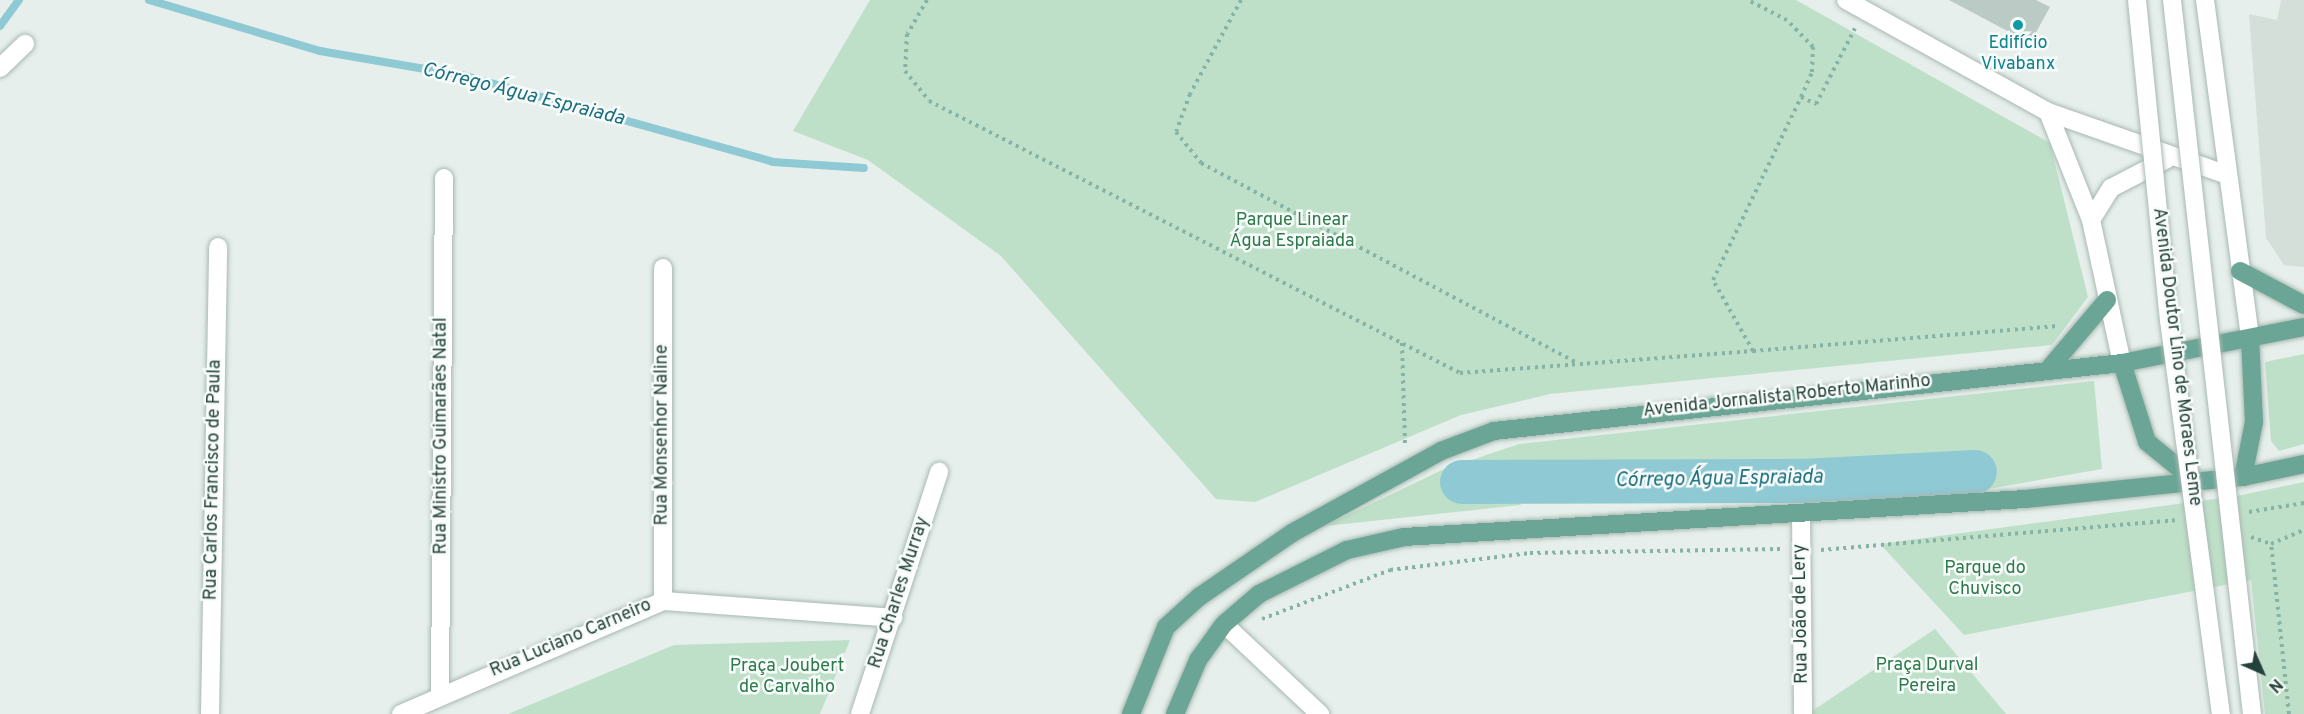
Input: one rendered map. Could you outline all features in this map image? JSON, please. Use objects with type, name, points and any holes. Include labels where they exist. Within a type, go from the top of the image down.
[{"type":"main road","points":[[2240,271],[2304,305]]},
{"type":"main road","points":[[2047,371],[2107,300]]},
{"type":"main road","name":"Avenida Jornalista Roberto Marinho","points":[[1131,714],[1167,627],[1232,572],[1292,533],[1441,451],[1494,431],[2122,363],[2304,327]]},
{"type":"main road","points":[[2243,477],[2254,422],[2250,338]]},
{"type":"main road","points":[[2122,363],[2147,442],[2196,482]]},
{"type":"main road","points":[[1175,714],[1198,660],[1224,624],[1296,571],[1347,550],[1473,528],[1801,514],[2196,482],[2243,477],[2304,464]]},
{"type":"street","points":[[1848,0],[2048,112],[2171,158],[2225,174]]},
{"type":"street","name":"Avenida Doutor Lino de Moraes Leme","points":[[2137,0],[2169,320],[2221,714]]},
{"type":"street","name":"Avenida Doutor Lino de Moraes Leme","points":[[2172,0],[2253,714]]},
{"type":"street","points":[[2205,0],[2225,174],[2250,338]]},
{"type":"street","points":[[0,68],[25,44]]},
{"type":"street","points":[[2048,112],[2091,220],[2122,363]]},
{"type":"street","points":[[2091,220],[2111,188],[2171,158]]},
{"type":"street","name":"Rua Ministro Guimarães Natal","points":[[440,694],[444,178]]},
{"type":"street","name":"Rua Carlos Francisco de Paula","points":[[210,714],[218,247]]},
{"type":"street","name":"Rua Monsenhor Naline","points":[[663,268],[663,601]]},
{"type":"street","name":"Rua Charles Murray","points":[[860,714],[939,472]]},
{"type":"street","name":"Rua João de Lery","points":[[1801,514],[1803,714]]},
{"type":"street","name":"Rua Luciano Carneiro","points":[[401,714],[440,694],[663,601],[893,618]]},
{"type":"street","points":[[1224,624],[1320,714]]},
{"type":"path","points":[[927,0],[907,34],[905,70],[929,101],[1460,373],[1576,362],[1753,351],[2066,326]]},
{"type":"path","points":[[1241,0],[1176,132],[1201,164],[1576,362]]},
{"type":"path","points":[[1748,0],[1787,20],[1812,47],[1812,72],[1713,280],[1753,351]]},
{"type":"path","points":[[1801,97],[1816,104],[1855,28]]},
{"type":"path","points":[[1402,343],[1405,446]]},
{"type":"path","points":[[2240,513],[2304,503]]},
{"type":"path","points":[[1829,550],[2185,519]]},
{"type":"path","points":[[2289,714],[2271,544],[2304,530]]},
{"type":"path","points":[[1224,624],[1268,618],[1390,570],[1530,553],[1770,549]]},
{"type":"shaded area","points":[[2281,0],[2304,0],[2304,267],[2284,265],[2266,238],[2249,14],[2277,20]]},
{"type":"green space","name":"Parque Linear Água Espraiada","points":[[870,0],[1796,0],[2050,143],[2088,297],[2052,345],[1550,394],[1461,415],[1255,502],[1216,499],[1001,256],[868,160],[793,131]]},
{"type":"green space","points":[[2304,354],[2304,444],[2279,451],[2271,441],[2265,362]]},
{"type":"green space","points":[[2094,381],[2102,469],[1977,491],[1972,457],[1750,470],[1463,467],[1461,498],[1515,496],[1521,505],[1325,526],[1442,470],[1519,444]]},
{"type":"green space","name":"Parque do Chuvisco","points":[[2304,482],[2304,714],[2265,714],[2251,580],[1964,635],[1880,544],[2237,496]]},
{"type":"green space","name":"Praça Durval Pereira","points":[[1935,629],[2006,714],[1812,714],[1812,711]]},
{"type":"green space","name":"Praça Joubert de Carvalho","points":[[850,640],[820,714],[508,714],[674,645]]},
{"type":"building","name":"Edifício Vivabanx","points":[[1949,0],[2036,0],[2050,7],[2030,43]]},
{"type":"waterway","points":[[0,26],[19,0]]},
{"type":"waterway","name":"Córrego Água Espraiada","points":[[149,0],[320,51],[466,76],[773,162],[864,168]]},
{"type":"waterway","name":"Córrego Água Espraiada","points":[[1462,482],[1802,481],[1975,472]]},
{"type":"place","name":"Edifício Vivabanx","points":[[2018,25]]}]
